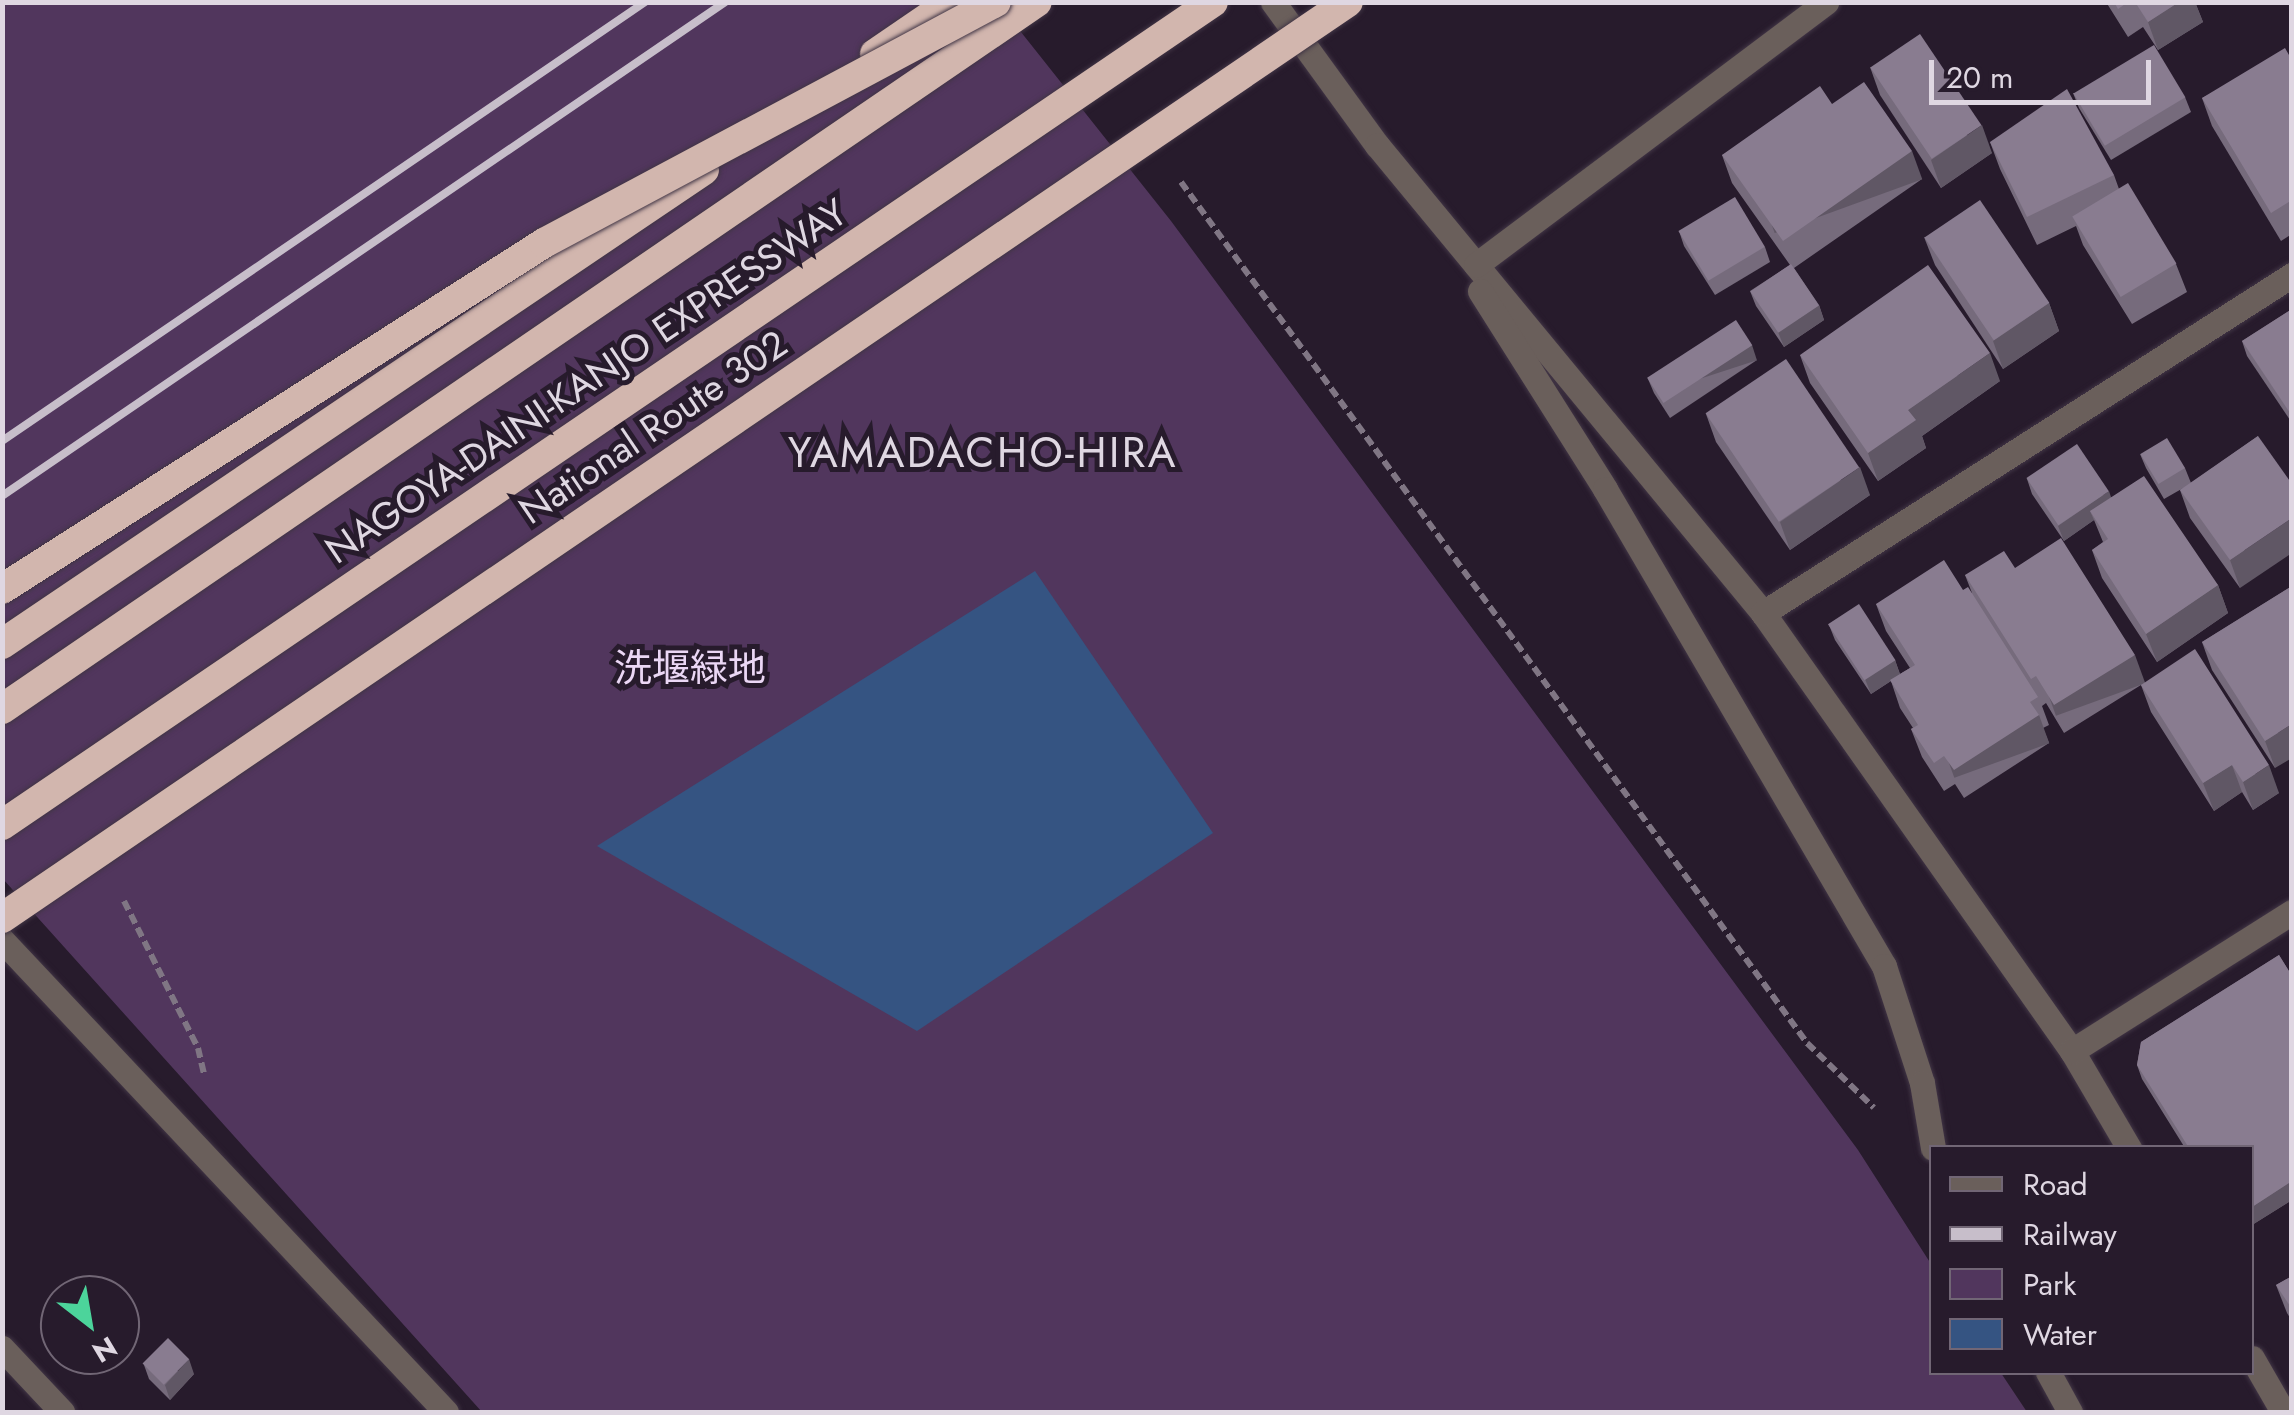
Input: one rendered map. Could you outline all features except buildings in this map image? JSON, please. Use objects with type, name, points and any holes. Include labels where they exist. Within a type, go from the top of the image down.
[{"type":"highway","points":[[2,644],[951,2]]},
{"type":"highway","points":[[2,589],[544,243],[996,2]]},
{"type":"highway","name":"NAGOYA-DAINI-KANJO EXPRESSWAY","points":[[2,709],[1038,2]]},
{"type":"highway","name":"NAGOYA-DAINI-KANJO EXPRESSWAY","points":[[2,825],[1214,2]]},
{"type":"highway","name":"National Route 302","points":[[2,918],[1348,2]]},
{"type":"street","points":[[1273,2],[1424,202],[1764,613],[2072,1051],[2126,1145]]},
{"type":"street","points":[[1476,264],[1826,2]]},
{"type":"street","points":[[1424,202],[1605,489],[1884,966],[1922,1083],[1932,1145]]},
{"type":"street","points":[[1764,613],[2292,275]]},
{"type":"street","points":[[2072,1051],[2292,912]]},
{"type":"street","points":[[2,940],[446,1412]]},
{"type":"street","points":[[2,1348],[62,1412]]},
{"type":"street","points":[[2254,1361],[2283,1412]]},
{"type":"street","points":[[2050,1375],[2070,1412]]},
{"type":"path","points":[[1172,171],[1807,1043],[1876,1111]]},
{"type":"path","points":[[120,892],[198,1048],[206,1086]]},
{"type":"green space","name":"洗堰緑地","points":[[2,3],[998,3],[1171,221],[1858,1150],[1929,1261],[1929,1375],[2002,1375],[2027,1412],[482,1412],[3,879]]},
{"type":"water","points":[[1035,571],[1213,833],[917,1031],[597,846]]},
{"type":"railway","points":[[2,441],[645,2]]},
{"type":"railway","points":[[2,496],[725,2]]},
{"type":"district","name":"YAMADACHO-HIRA","points":[[983,453]]}]
